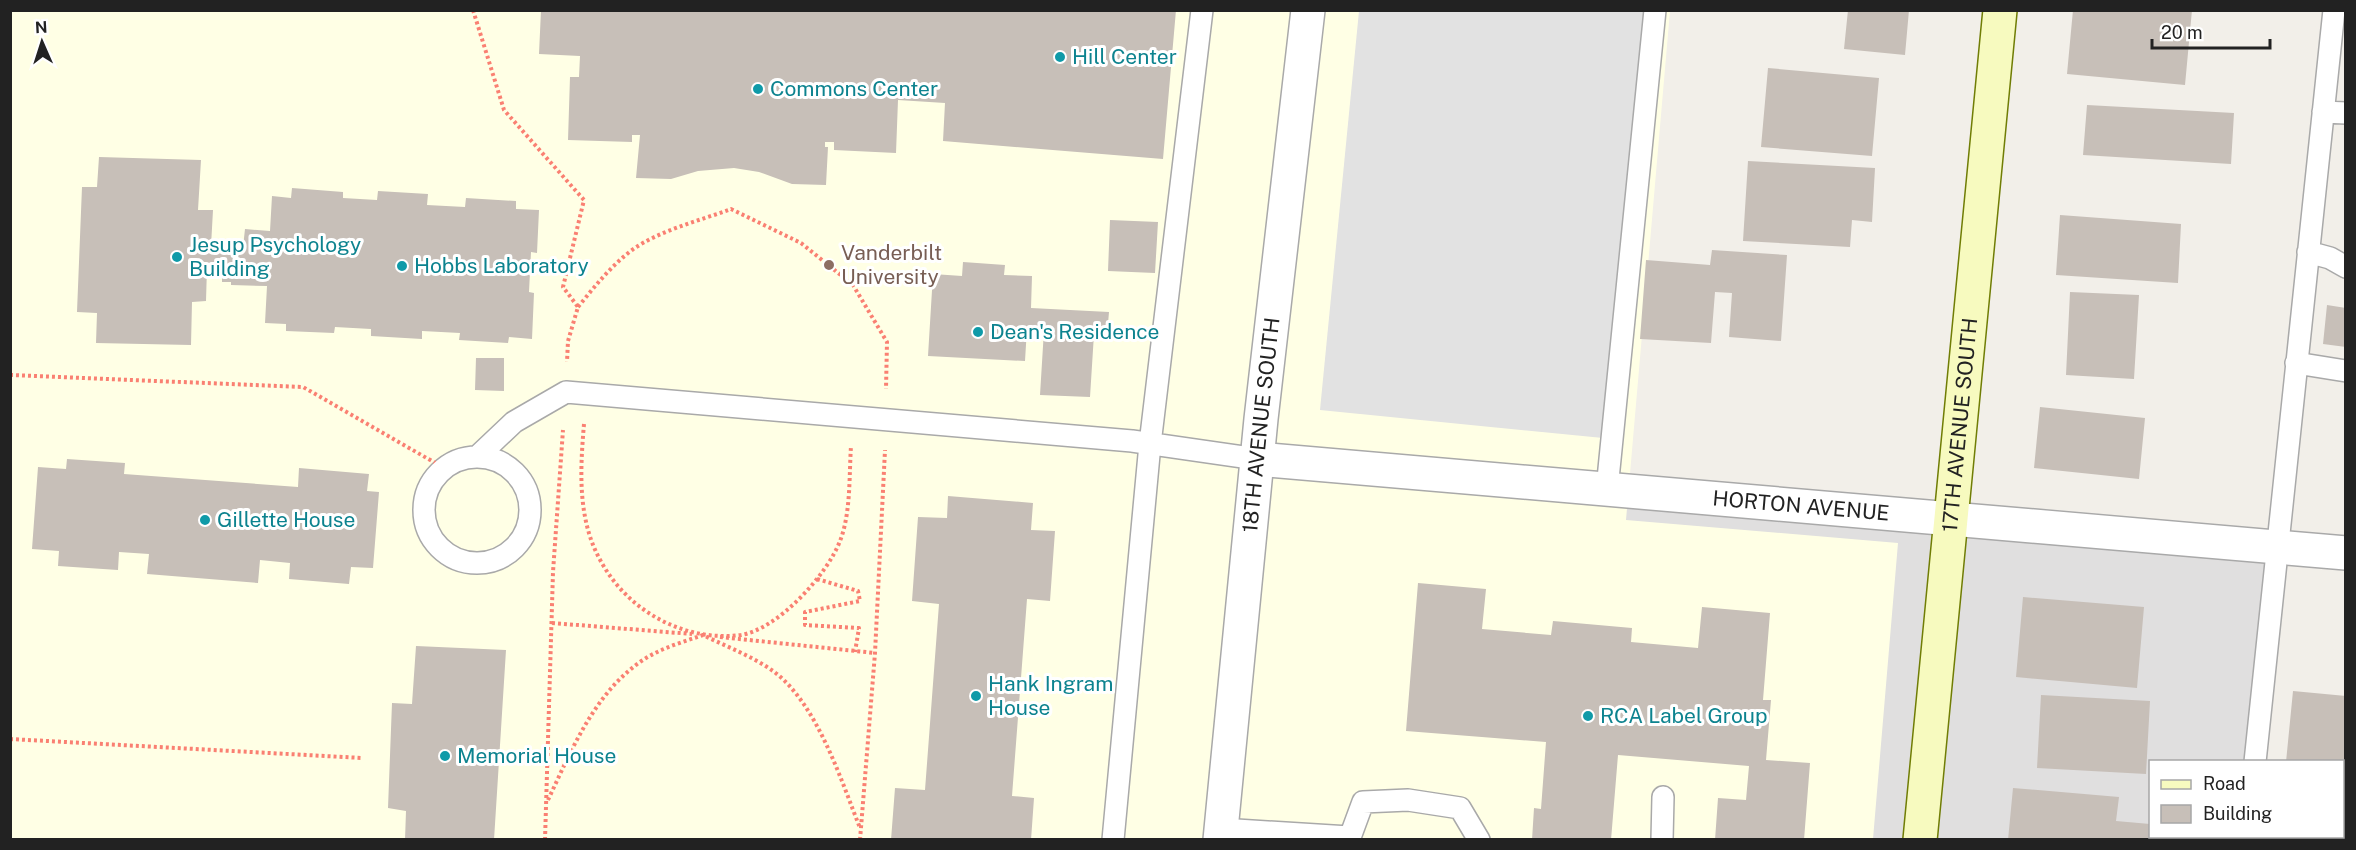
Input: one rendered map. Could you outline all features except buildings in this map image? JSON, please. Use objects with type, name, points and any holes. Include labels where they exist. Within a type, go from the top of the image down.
[{"type":"main road","name":"17TH AVENUE SOUTH","points":[[1920,840],[2000,10]]},
{"type":"street","name":"18TH AVENUE SOUTH","points":[[1221,834],[1257,459],[1308,10]]},
{"type":"street","name":"HORTON AVENUE","points":[[1257,459],[2346,553]]},
{"type":"lane","points":[[1113,840],[1150,444],[1202,10]]},
{"type":"lane","points":[[1607,489],[1655,10]]},
{"type":"lane","points":[[2255,760],[2334,10]]},
{"type":"lane","points":[[2323,112],[2346,113]]},
{"type":"lane","points":[[2308,252],[2330,258],[2346,267]]},
{"type":"lane","points":[[2296,363],[2346,371]]},
{"type":"lane","points":[[477,457],[514,422],[576,393],[852,415],[1150,444],[1257,459]]},
{"type":"lane","points":[[477,457],[494,460],[509,468],[522,481],[528,497],[530,515],[525,531],[516,546],[502,557],[485,562],[467,563],[451,557],[432,539],[423,514],[425,496],[432,481],[444,468],[460,460],[477,457]]},
{"type":"lane","points":[[1662,840],[1663,797]]},
{"type":"lane","points":[[1221,834],[1349,838],[1363,802],[1408,800],[1460,808],[1479,840]]},
{"type":"path","points":[[473,10],[504,110],[584,200],[563,287],[578,307]]},
{"type":"path","points":[[860,840],[861,829],[875,653],[886,419],[887,342],[852,285],[801,243],[731,209],[638,246],[612,267],[578,307],[568,341],[576,393],[581,498],[590,535],[603,566],[645,612],[674,627],[703,635],[756,661],[775,672],[788,685],[820,734],[861,829]]},
{"type":"path","points":[[10,375],[303,387],[444,468]]},
{"type":"path","points":[[545,840],[553,572],[576,393]]},
{"type":"path","points":[[547,803],[582,731],[604,696],[643,660],[703,635],[742,634],[766,625],[817,579],[840,540],[847,501],[852,415]]},
{"type":"path","points":[[817,579],[858,591],[860,601],[806,612],[805,625],[859,628],[855,652]]},
{"type":"path","points":[[552,623],[703,635],[875,653]]},
{"type":"path","points":[[10,739],[362,758]]},
{"type":"shaded area","name":"Vanderbilt University","points":[[10,11],[1670,11],[1626,520],[1898,543],[1873,839],[11,839]]},
{"type":"shaded area","points":[[1359,11],[1645,11],[1603,438],[1320,410]]},
{"type":"shaded area","points":[[1257,459],[2276,546],[2255,760],[2149,760],[2149,838],[2247,839],[1220,840]]},
{"type":"place","name":"Hill Center","points":[[1060,57]]},
{"type":"place","name":"Commons Center","points":[[758,89]]},
{"type":"place","name":"Jesup Psychology Building","points":[[177,257]]},
{"type":"place","name":"Vanderbilt University","points":[[829,265]]},
{"type":"place","name":"Hobbs Laboratory","points":[[402,266]]},
{"type":"place","name":"Dean's Residence","points":[[978,332]]},
{"type":"place","name":"Gillette House","points":[[205,520]]},
{"type":"place","name":"Hank Ingram House","points":[[976,696]]},
{"type":"place","name":"RCA Label Group","points":[[1588,716]]},
{"type":"place","name":"Memorial House","points":[[445,756]]}]
